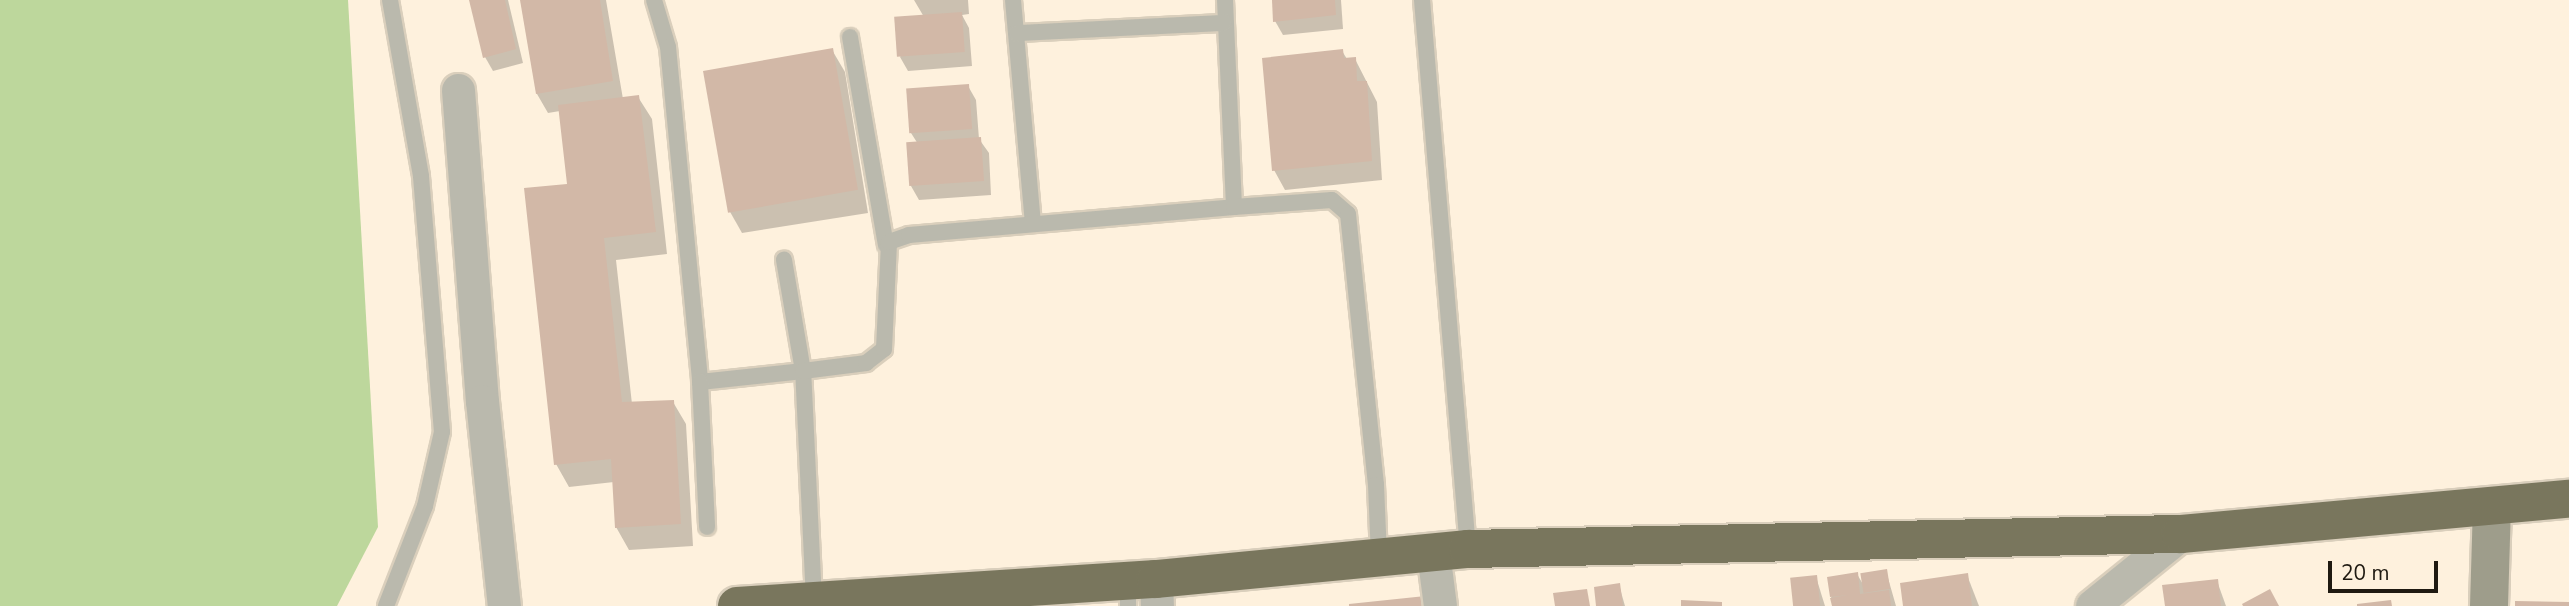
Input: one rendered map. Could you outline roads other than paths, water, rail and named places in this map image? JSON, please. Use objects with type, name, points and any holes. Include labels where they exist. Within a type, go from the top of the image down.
[{"type":"highway","points":[[737,606],[814,601],[1142,593],[1451,550],[2181,534],[2569,499]]},
{"type":"main road","points":[[2488,606],[2492,508]]},
{"type":"street","points":[[458,90],[482,401],[504,606]]},
{"type":"street","points":[[2092,606],[2181,534]]},
{"type":"street","points":[[1440,606],[1451,550]]},
{"type":"lane","points":[[386,606],[425,506],[442,432],[421,176],[390,0]]},
{"type":"lane","points":[[654,0],[668,47],[700,382],[707,527]]},
{"type":"lane","points":[[1013,0],[1033,223]]},
{"type":"lane","points":[[1224,0],[1234,206]]},
{"type":"lane","points":[[1422,0],[1451,550]]},
{"type":"lane","points":[[1017,33],[1224,23]]},
{"type":"lane","points":[[700,382],[866,363],[884,349],[886,245],[850,37]]},
{"type":"lane","points":[[886,245],[900,236],[1234,206],[1332,200],[1348,214],[1376,485],[1379,558]]},
{"type":"lane","points":[[784,260],[803,371],[814,601]]}]
